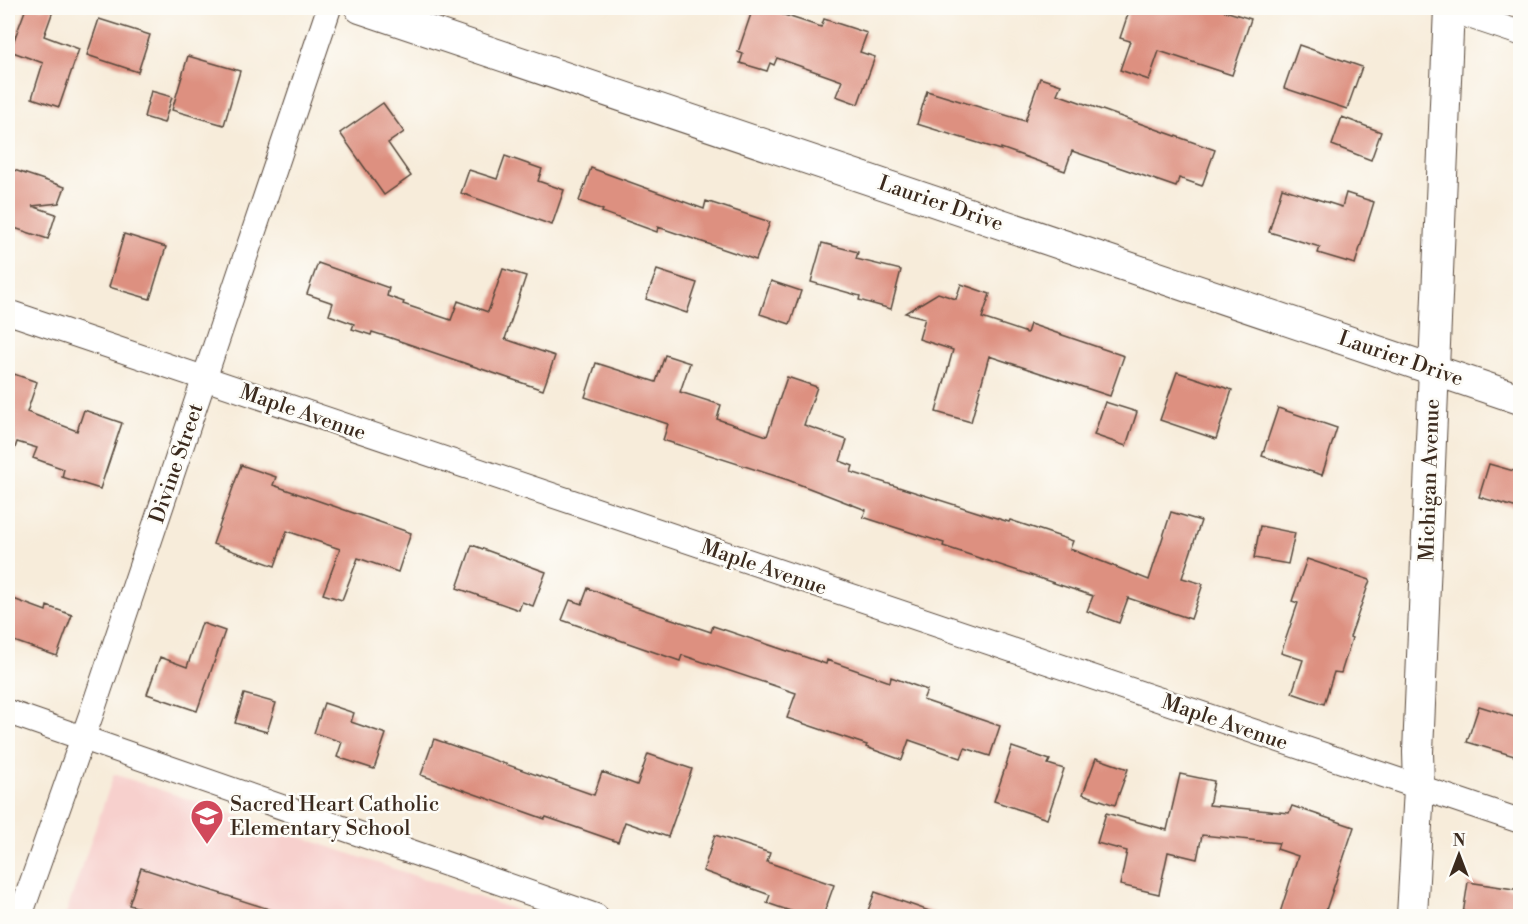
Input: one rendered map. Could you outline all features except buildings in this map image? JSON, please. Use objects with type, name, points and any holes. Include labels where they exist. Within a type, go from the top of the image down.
[{"type":"street","name":"Divine Street","points":[[20,916],[329,8]]},
{"type":"street","name":"Laurier Drive","points":[[360,8],[1521,399]]},
{"type":"street","name":"Michigan Avenue","points":[[1412,916],[1419,788],[1418,752],[1447,8]]},
{"type":"street","points":[[1447,8],[1521,33]]},
{"type":"street","name":"Maple Avenue","points":[[8,312],[204,380],[1521,821]]},
{"type":"street","points":[[8,712],[596,916]]},
{"type":"shaded area","name":"Sacred Heart Catholic Elementary School","points":[[114,774],[534,916],[65,916]]},
{"type":"place","name":"Sacred Heart Catholic Elementary School","points":[[207,845]]}]
